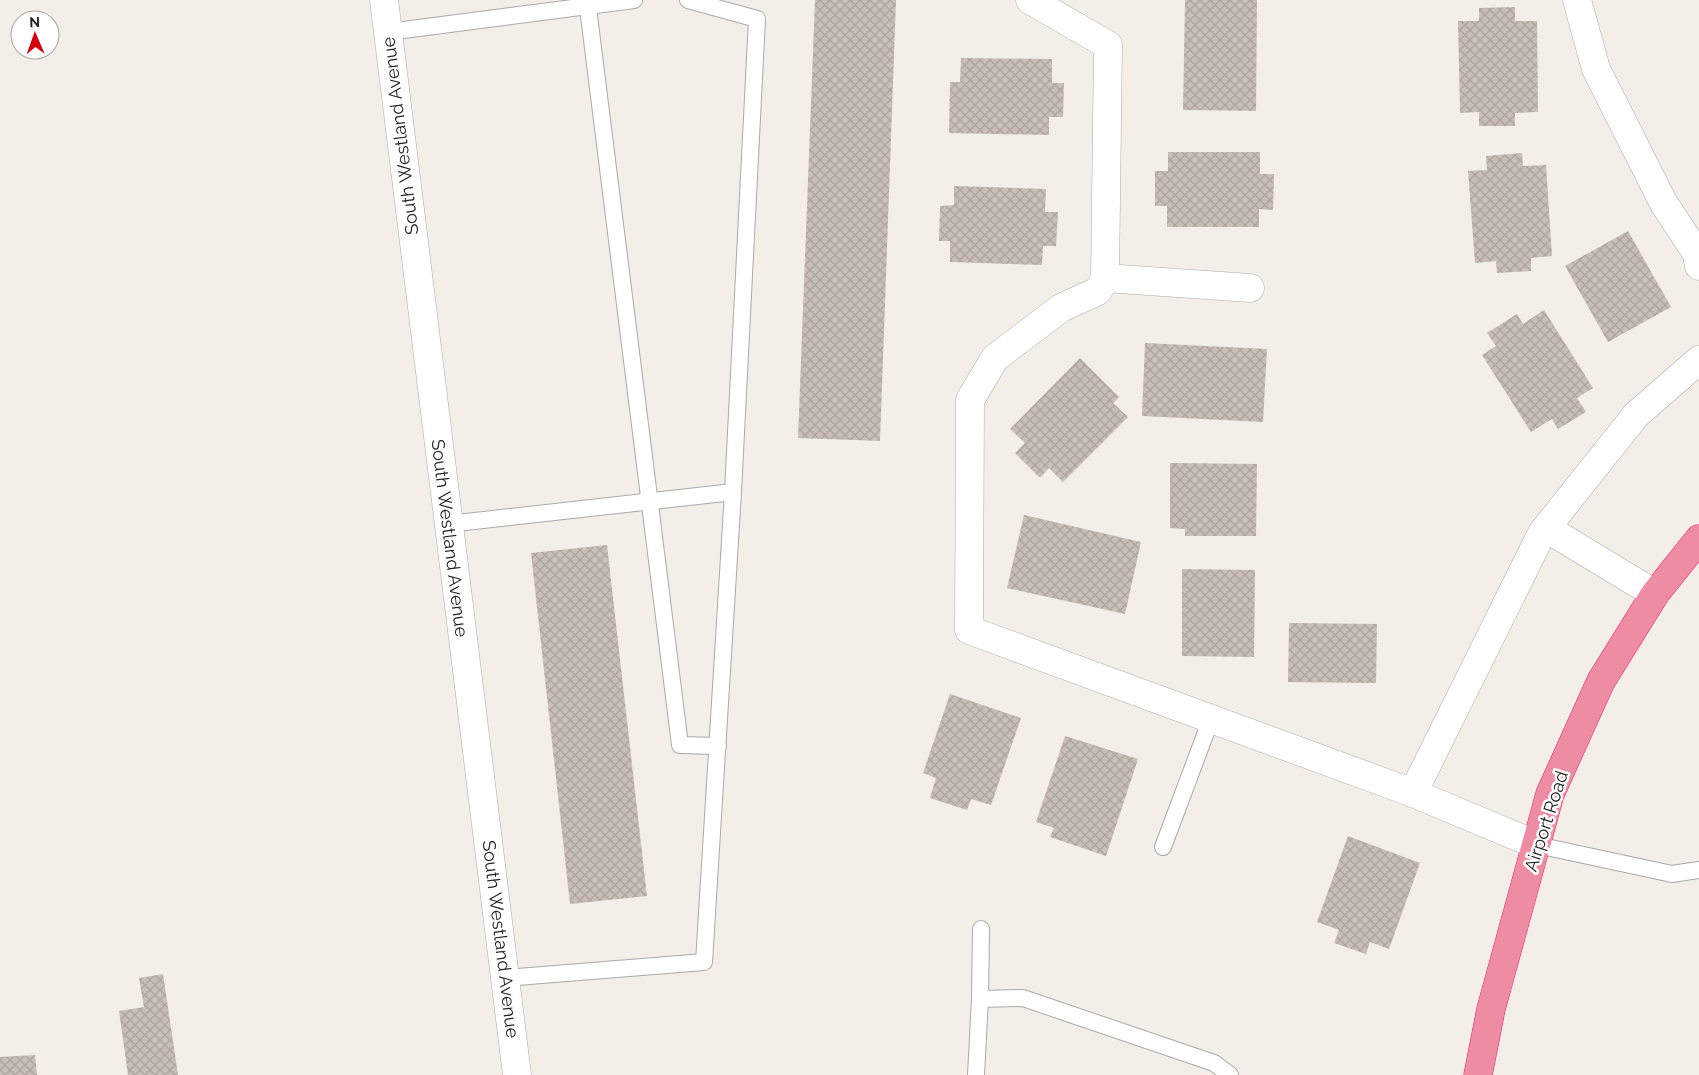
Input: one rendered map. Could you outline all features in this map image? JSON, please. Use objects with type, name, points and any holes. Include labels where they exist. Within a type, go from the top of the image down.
[{"type":"highway","name":"Airport Road","points":[[1478,1075],[1491,1009],[1550,794],[1601,681],[1655,594],[1699,539]]},
{"type":"street","name":"South Westland Avenue","points":[[384,0],[517,1075]]},
{"type":"street","points":[[1030,0],[1108,45],[1105,278],[1098,291],[1061,308],[995,358],[970,400],[969,630],[1413,793],[1536,845]]},
{"type":"street","points":[[1577,0],[1596,68],[1663,202],[1697,254],[1699,266]]},
{"type":"street","points":[[1105,278],[1250,288]]},
{"type":"street","points":[[1413,793],[1546,528],[1636,415],[1699,360]]},
{"type":"street","points":[[1546,528],[1655,594]]},
{"type":"lane","points":[[388,32],[587,3],[634,0]]},
{"type":"lane","points":[[506,978],[704,962],[718,746],[756,19],[688,0]]},
{"type":"lane","points":[[587,3],[680,745],[718,746]]},
{"type":"lane","points":[[448,524],[732,492]]},
{"type":"lane","points":[[1164,847],[1212,719]]},
{"type":"lane","points":[[1536,845],[1672,874],[1699,870]]},
{"type":"lane","points":[[976,1075],[981,929]]},
{"type":"lane","points":[[980,999],[1023,998],[1214,1063],[1230,1075]]},
{"type":"building","points":[[815,0],[896,0],[880,441],[798,438]]},
{"type":"building","points":[[1185,0],[1257,0],[1256,111],[1183,110]]},
{"type":"building","points":[[1515,7],[1515,21],[1537,21],[1538,112],[1515,113],[1515,126],[1479,126],[1479,112],[1460,113],[1458,21],[1479,21],[1479,8]]},
{"type":"building","points":[[961,58],[1052,59],[1052,83],[1064,83],[1063,117],[1049,117],[1049,135],[949,133],[950,82],[960,82]]},
{"type":"building","points":[[1168,152],[1260,152],[1260,174],[1274,174],[1273,210],[1259,209],[1259,227],[1167,227],[1167,206],[1155,206],[1155,171],[1168,171]]},
{"type":"building","points":[[1522,153],[1523,166],[1546,165],[1552,256],[1531,258],[1531,271],[1497,273],[1496,261],[1475,263],[1468,171],[1487,170],[1486,156]]},
{"type":"building","points":[[954,186],[1046,189],[1045,212],[1058,212],[1056,246],[1043,246],[1042,265],[950,262],[950,241],[939,241],[940,206],[954,205]]},
{"type":"building","points":[[1628,231],[1671,307],[1608,342],[1565,266]]},
{"type":"building","points":[[1544,310],[1593,388],[1577,398],[1586,412],[1558,429],[1552,419],[1531,432],[1482,355],[1496,346],[1487,333],[1517,314],[1523,324]]},
{"type":"building","points":[[1145,343],[1267,349],[1263,422],[1142,416]]},
{"type":"building","points":[[1080,358],[1119,397],[1113,403],[1128,417],[1063,482],[1049,468],[1040,478],[1015,453],[1025,443],[1010,429]]},
{"type":"building","points":[[1170,463],[1257,464],[1256,536],[1185,536],[1185,529],[1170,528]]},
{"type":"building","points":[[1024,515],[1141,542],[1125,614],[1007,588]]},
{"type":"building","points":[[607,545],[647,896],[570,904],[531,553]]},
{"type":"building","points":[[1182,569],[1255,570],[1254,657],[1182,656]]},
{"type":"building","points":[[1289,623],[1377,624],[1376,683],[1288,682]]},
{"type":"building","points":[[950,694],[1021,718],[991,805],[971,799],[967,810],[930,798],[936,778],[923,773]]},
{"type":"building","points":[[1065,736],[1138,759],[1106,856],[1050,837],[1054,828],[1036,822]]},
{"type":"building","points":[[1348,836],[1420,863],[1389,949],[1370,942],[1366,954],[1334,943],[1339,930],[1317,922]]},
{"type":"building","points":[[163,974],[178,1075],[128,1075],[119,1011],[144,1007],[139,978]]},
{"type":"building","points":[[35,1055],[37,1075],[0,1075],[0,1057]]}]
